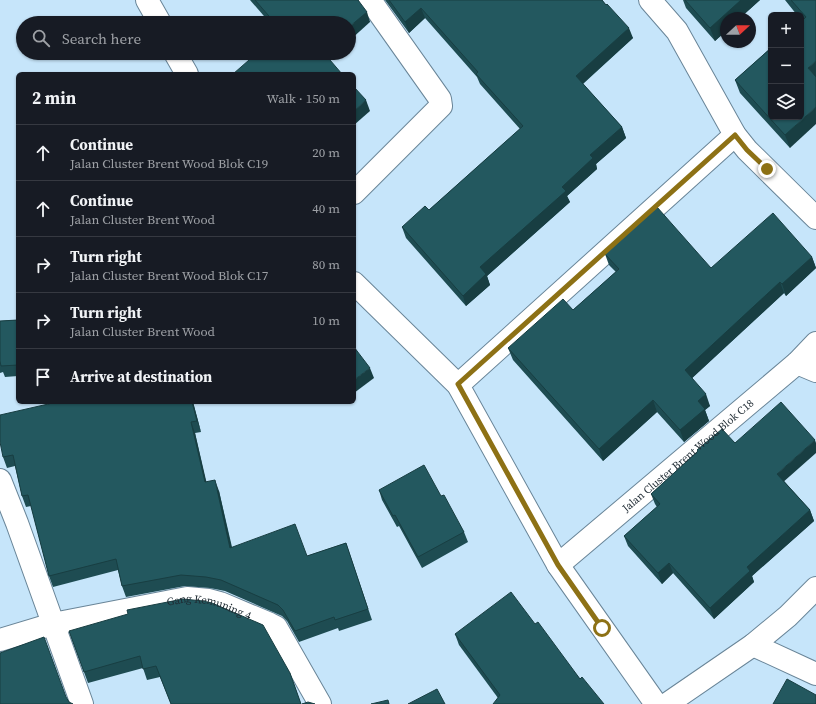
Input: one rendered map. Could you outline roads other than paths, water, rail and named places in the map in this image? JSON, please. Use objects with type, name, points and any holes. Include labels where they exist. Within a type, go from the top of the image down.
[{"type":"street","points":[[147,0],[156,16]]},
{"type":"street","points":[[356,191],[441,106],[442,103],[370,0]]},
{"type":"street","points":[[650,0],[677,31],[735,135],[747,150],[816,218]]},
{"type":"street","points":[[179,60],[185,72]]},
{"type":"street","points":[[458,384],[735,135]]},
{"type":"street","points":[[356,285],[458,384],[558,565],[656,704]]},
{"type":"street","name":"Jalan Cluster Brent Wood Blok C18","points":[[558,565],[806,367],[816,343]]},
{"type":"street","points":[[0,480],[82,704]]},
{"type":"street","points":[[667,704],[753,645],[788,616],[816,588]]},
{"type":"street","name":"Gang Kemuning 4","points":[[0,640],[53,624],[187,598],[197,598],[214,602],[276,627],[320,704]]},
{"type":"street","points":[[753,645],[816,674]]}]
